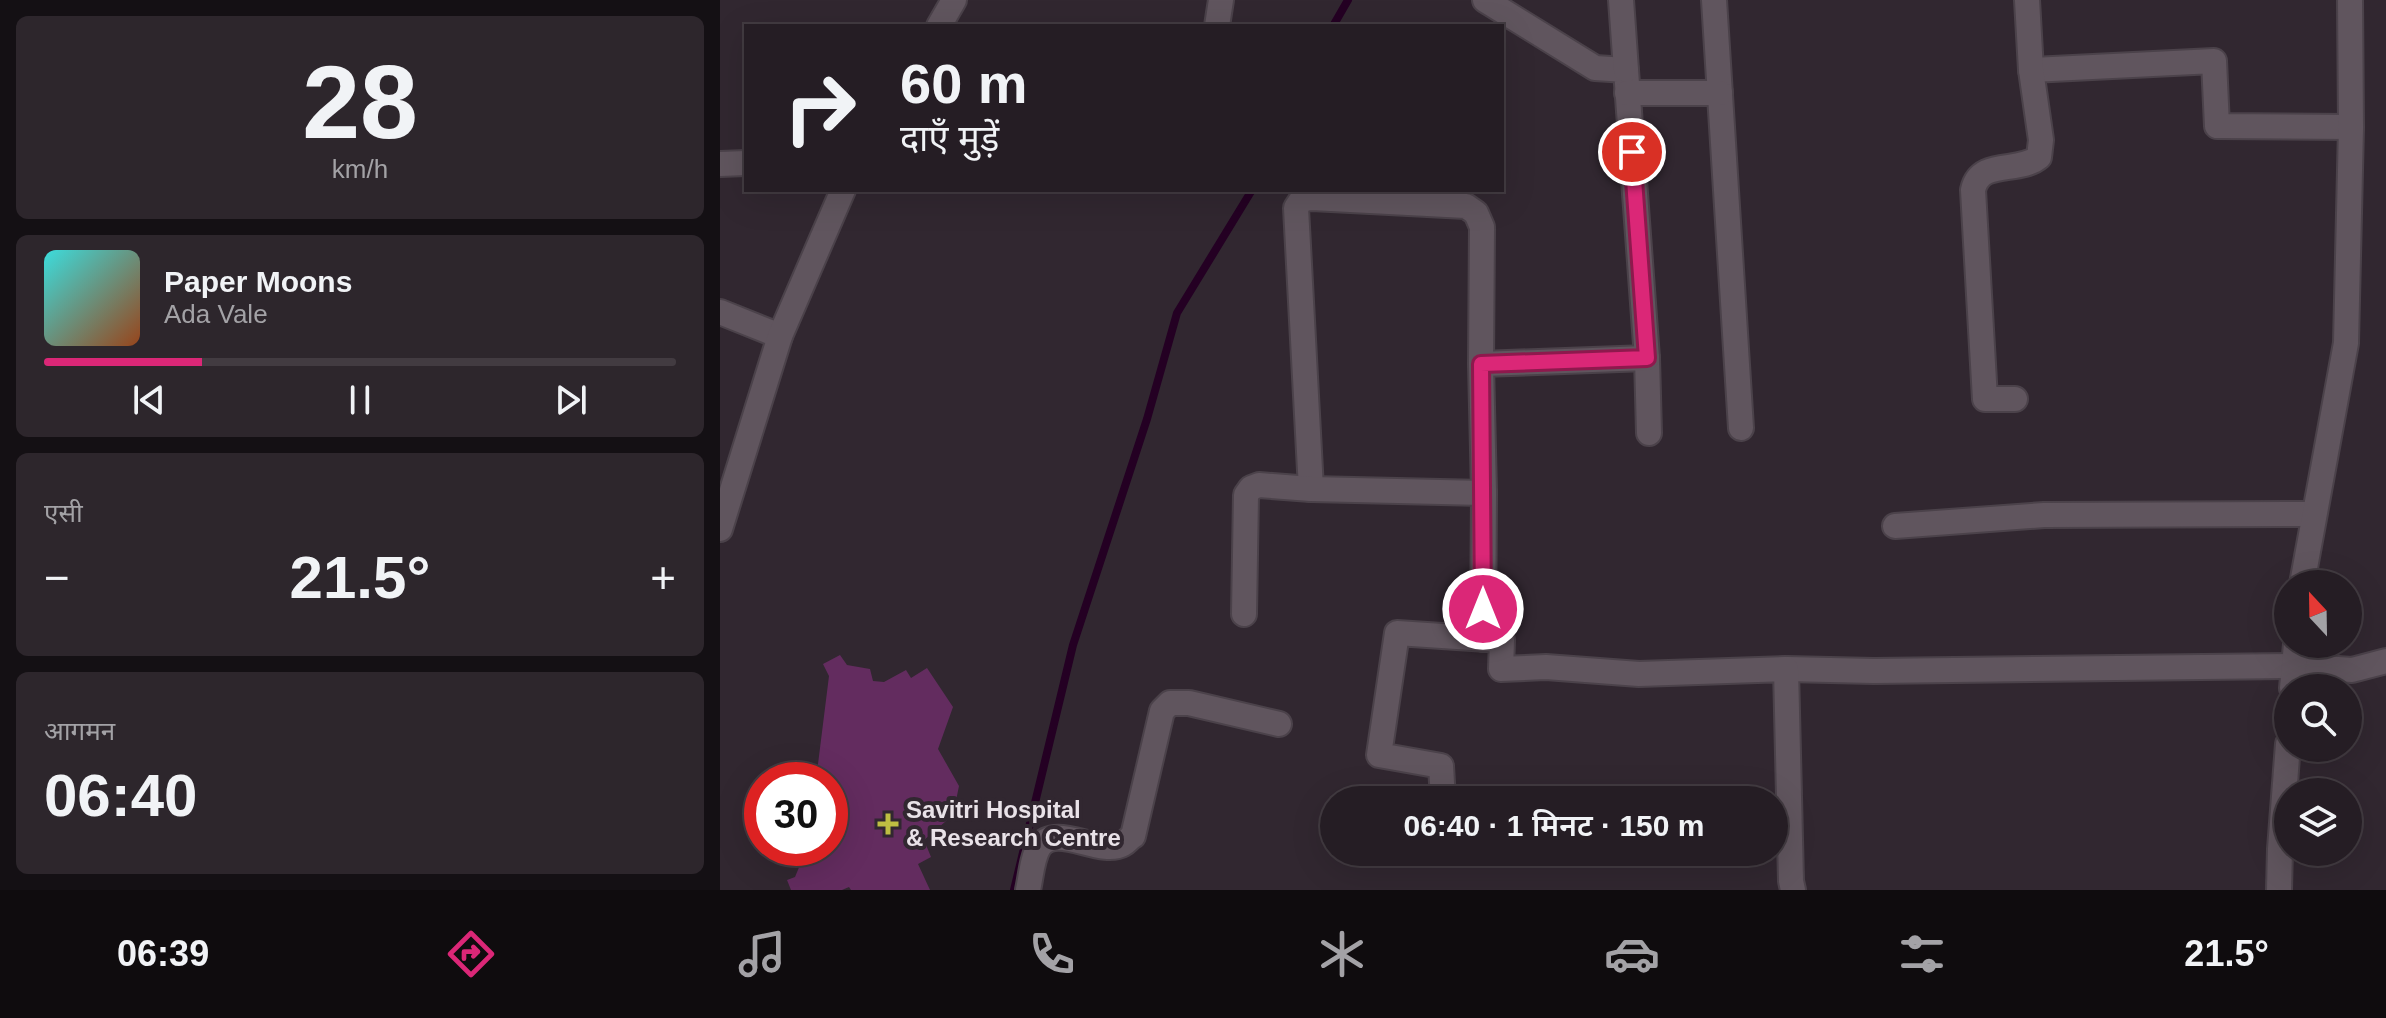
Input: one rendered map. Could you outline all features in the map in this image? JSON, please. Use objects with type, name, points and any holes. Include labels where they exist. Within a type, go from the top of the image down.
[{"type":"street","points":[[940,24],[954,0]]},
{"type":"street","points":[[1217,24],[1221,0]]},
{"type":"street","points":[[1485,0],[1595,68],[1626,82],[1720,93]]},
{"type":"street","points":[[1621,0],[1647,358],[1649,433]]},
{"type":"street","points":[[1714,0],[1741,428]]},
{"type":"street","points":[[2015,399],[1985,399],[1973,190],[1975,181],[1986,170],[2031,163],[2039,157],[2041,140],[2031,70],[2027,0]]},
{"type":"street","points":[[2304,570],[2346,343],[2351,127],[2350,0]]},
{"type":"street","points":[[2031,70],[2214,61],[2217,126],[2351,127]]},
{"type":"street","points":[[720,164],[744,163]]},
{"type":"street","points":[[720,529],[780,336],[842,192]]},
{"type":"street","points":[[1311,489],[1296,208],[1302,199],[1466,206],[1476,213],[1482,227],[1483,639]]},
{"type":"street","points":[[720,312],[780,336]]},
{"type":"street","points":[[1481,364],[1647,358]]},
{"type":"street","points":[[1244,614],[1246,495],[1251,488],[1259,485],[1484,493]]},
{"type":"street","points":[[1895,526],[2044,515],[2314,514]]},
{"type":"street","points":[[1442,786],[1441,766],[1379,755],[1397,633],[1502,640],[1501,669],[1546,667],[1639,674],[1786,669],[1874,671],[2294,666],[2352,670],[2386,661]]},
{"type":"street","points":[[1786,669],[1793,890]]},
{"type":"street","points":[[1028,890],[1037,850],[1043,842],[1055,837],[1111,847],[1122,845],[1133,836],[1162,711],[1170,703],[1189,703],[1279,724]]},
{"type":"street","points":[[2279,890],[2287,762]]},
{"type":"building","points":[[840,655],[847,665],[870,669],[873,681],[884,682],[906,670],[911,678],[927,668],[953,707],[938,749],[959,786],[953,815],[924,840],[931,857],[918,864],[930,890],[851,890],[849,887],[842,890],[791,890],[787,880],[795,877],[800,866],[848,866],[848,762],[818,762],[829,676],[823,664]]},
{"type":"waterway","points":[[1334,24],[1348,0]]},
{"type":"waterway","points":[[1014,890],[1073,645],[1147,419],[1177,313],[1251,192]]},
{"type":"place","name":"Savitri Hospital & Research Centre","points":[[888,824]]},
{"type":"route","points":[[1483,609],[1481,364],[1647,358],[1632,152]]}]
